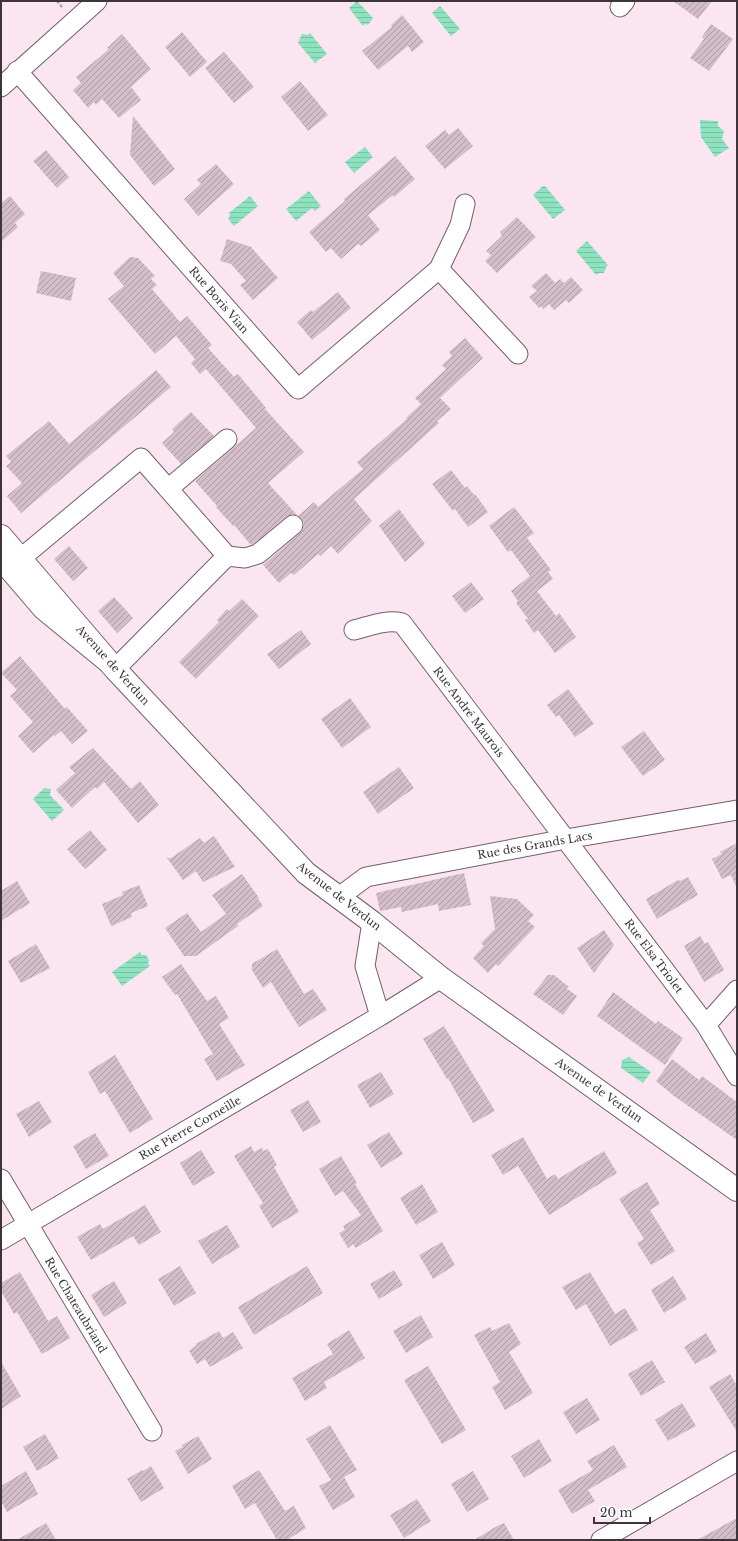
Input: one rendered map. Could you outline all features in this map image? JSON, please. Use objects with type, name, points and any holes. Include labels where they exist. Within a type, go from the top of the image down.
[{"type":"main road","name":"Avenue de Verdun","points":[[1,536],[9,566],[115,669],[306,873],[339,896],[441,978],[737,1190]]},
{"type":"street","points":[[1,87],[17,71],[97,1]]},
{"type":"street","name":"Rue Boris Vian","points":[[17,71],[298,390],[439,269],[460,225],[465,204]]},
{"type":"street","points":[[439,269],[518,354]]},
{"type":"street","points":[[168,488],[227,439]]},
{"type":"street","points":[[9,566],[141,458],[227,556],[245,558],[258,554],[293,525]]},
{"type":"street","points":[[115,669],[227,556]]},
{"type":"street","name":"Rue André Maurois","points":[[354,630],[393,621],[402,623],[566,839]]},
{"type":"street","name":"Rue des Grands Lacs","points":[[339,896],[366,877],[566,839],[737,810]]},
{"type":"street","name":"Rue Elsa Triolet","points":[[566,839],[706,1025],[737,1076]]},
{"type":"street","points":[[372,922],[366,966],[380,1016]]},
{"type":"street","name":"Rue Pierre Corneille","points":[[1,1240],[380,1016],[441,978]]},
{"type":"street","points":[[706,1025],[737,990]]},
{"type":"street","name":"Rue Chateaubriand","points":[[1,1179],[152,1431]]},
{"type":"street","points":[[601,1540],[737,1461]]},
{"type":"shaded area","points":[[357,1],[373,18],[368,25],[365,24],[363,26],[349,8]]},
{"type":"shaded area","points":[[440,6],[460,29],[451,36],[432,13]]},
{"type":"shaded area","points":[[310,33],[327,54],[315,63],[298,43],[302,34],[308,35]]},
{"type":"shaded area","points":[[700,120],[718,121],[718,126],[724,131],[722,139],[729,148],[715,157],[701,137]]},
{"type":"shaded area","points":[[365,147],[373,157],[354,173],[345,162]]},
{"type":"shaded area","points":[[543,186],[546,187],[565,210],[553,219],[533,195]]},
{"type":"shaded area","points":[[309,191],[321,206],[315,211],[312,208],[296,221],[286,209]]},
{"type":"shaded area","points":[[250,196],[258,206],[234,226],[228,219],[230,216],[229,213]]},
{"type":"shaded area","points":[[587,241],[608,265],[604,273],[599,273],[596,275],[576,251]]},
{"type":"shaded area","points":[[44,788],[51,789],[50,795],[64,810],[52,821],[33,799]]},
{"type":"shaded area","points":[[140,952],[142,955],[146,955],[150,966],[122,986],[112,972]]},
{"type":"shaded area","points":[[629,1057],[651,1072],[643,1083],[621,1068],[622,1060]]},
{"type":"building","points":[[673,1],[712,1],[698,19]]},
{"type":"building","points":[[402,15],[424,42],[412,52],[408,46],[378,70],[362,51],[392,27],[391,25]]},
{"type":"building","points":[[711,24],[733,39],[709,71],[690,58],[704,39],[702,37]]},
{"type":"building","points":[[182,32],[207,62],[190,77],[165,47]]},
{"type":"building","points":[[122,34],[151,69],[131,87],[141,100],[119,118],[102,99],[96,105],[94,102],[88,108],[73,90],[81,83],[76,77],[109,49],[107,48]]},
{"type":"building","points":[[224,52],[254,87],[234,103],[205,68]]},
{"type":"building","points":[[300,81],[328,115],[308,131],[281,97]]},
{"type":"building","points":[[133,116],[175,169],[154,186],[130,155]]},
{"type":"building","points":[[458,128],[473,146],[445,169],[425,146],[445,130],[449,135]]},
{"type":"building","points":[[46,150],[69,177],[57,188],[33,161]]},
{"type":"building","points":[[395,156],[415,179],[394,197],[393,195],[368,215],[380,230],[361,246],[358,244],[341,259],[331,248],[326,252],[309,232],[345,201],[344,199]]},
{"type":"building","points":[[216,164],[234,184],[198,216],[184,199],[201,184],[197,180]]},
{"type":"building","points":[[10,196],[25,214],[15,223],[18,227],[1,242],[1,203]]},
{"type":"building","points":[[517,217],[536,237],[497,273],[485,261],[491,255],[486,251],[502,236],[500,232]]},
{"type":"building","points":[[227,239],[251,247],[278,278],[253,300],[240,285],[246,281],[231,264],[220,261]]},
{"type":"building","points":[[130,257],[138,258],[155,276],[151,279],[157,285],[152,289],[180,322],[187,316],[212,345],[208,348],[234,377],[238,374],[266,408],[265,409],[304,452],[268,483],[297,515],[292,514],[286,517],[251,545],[216,507],[217,506],[195,481],[256,428],[206,369],[200,374],[191,363],[195,359],[176,336],[155,354],[108,299],[124,286],[113,273]]},
{"type":"building","points":[[41,271],[76,278],[71,301],[36,293]]},
{"type":"building","points":[[546,273],[555,283],[560,279],[564,283],[571,277],[583,290],[569,303],[566,300],[554,310],[549,304],[543,309],[541,306],[539,308],[529,297],[537,291],[531,286]]},
{"type":"building","points":[[338,292],[351,308],[312,340],[297,322],[311,310],[313,312]]},
{"type":"building","points":[[465,338],[483,358],[440,398],[451,409],[437,421],[439,423],[354,499],[372,521],[338,554],[331,546],[320,556],[318,554],[294,575],[291,573],[279,583],[263,565],[303,529],[304,524],[302,518],[298,516],[314,502],[318,507],[363,469],[357,462],[407,419],[406,418],[421,404],[415,398],[446,369],[442,365],[452,356],[449,352]]},
{"type":"building","points":[[156,370],[171,387],[21,513],[7,496],[22,483],[6,466],[11,462],[6,456],[49,421],[69,444]]},
{"type":"building","points":[[191,412],[214,436],[181,464],[162,443],[174,432],[172,429]]},
{"type":"building","points":[[451,470],[465,488],[467,486],[474,495],[475,494],[488,512],[468,527],[455,509],[453,511],[432,484]]},
{"type":"building","points":[[514,507],[534,533],[527,538],[551,570],[548,572],[553,579],[537,591],[556,616],[559,613],[576,637],[555,653],[538,630],[534,633],[525,620],[528,619],[516,603],[518,601],[511,591],[530,576],[511,550],[508,552],[489,526]]},
{"type":"building","points":[[399,509],[425,544],[405,562],[379,526]]},
{"type":"building","points":[[69,546],[88,568],[73,581],[54,559]]},
{"type":"building","points":[[471,582],[484,599],[465,613],[452,596]]},
{"type":"building","points":[[114,597],[133,618],[117,633],[98,611]]},
{"type":"building","points":[[242,599],[259,616],[196,679],[179,662],[219,622],[217,620],[227,609],[229,611]]},
{"type":"building","points":[[301,630],[311,644],[279,669],[267,654]]},
{"type":"building","points":[[20,656],[65,709],[67,707],[88,731],[72,744],[61,731],[33,753],[18,736],[33,722],[10,696],[17,690],[1,673]]},
{"type":"building","points":[[568,689],[594,724],[575,737],[559,715],[556,717],[547,705]]},
{"type":"building","points":[[350,698],[371,727],[342,748],[321,719]]},
{"type":"building","points":[[644,731],[665,760],[643,776],[621,747]]},
{"type":"building","points":[[93,748],[131,789],[140,781],[159,805],[138,823],[104,782],[97,789],[95,787],[72,808],[56,790],[75,773],[69,767]]},
{"type":"building","points":[[399,767],[414,788],[378,814],[363,792]]},
{"type":"building","points":[[90,830],[107,850],[85,869],[67,849]]},
{"type":"building","points":[[214,836],[235,867],[203,882],[196,871],[183,880],[167,858],[171,858],[200,838],[204,843]]},
{"type":"building","points":[[737,843],[737,888],[731,875],[722,879],[712,859],[722,854],[720,852]]},
{"type":"building","points":[[464,873],[471,905],[439,911],[438,904],[402,912],[401,907],[380,911],[376,893]]},
{"type":"building","points":[[242,874],[263,906],[196,956],[184,956],[165,928],[187,913],[201,932],[226,914],[212,895]]},
{"type":"building","points":[[688,877],[698,895],[657,919],[646,899],[678,880],[680,881]]},
{"type":"building","points":[[17,881],[30,903],[1,921],[1,891]]},
{"type":"building","points":[[139,885],[148,906],[131,913],[132,917],[111,926],[102,904],[123,895],[122,892]]},
{"type":"building","points":[[490,896],[517,899],[534,915],[528,921],[535,927],[498,966],[496,964],[488,973],[473,958],[484,946],[481,943],[495,929]]},
{"type":"building","points":[[604,930],[614,945],[594,973],[577,948]]},
{"type":"building","points":[[700,936],[705,944],[708,942],[724,970],[704,982],[684,946]]},
{"type":"building","points":[[36,944],[50,968],[21,983],[8,961]]},
{"type":"building","points":[[277,949],[304,994],[313,989],[327,1010],[299,1027],[271,982],[263,988],[252,970],[252,964]]},
{"type":"building","points":[[181,964],[207,1001],[216,996],[229,1018],[219,1024],[245,1065],[217,1081],[204,1059],[213,1054],[177,994],[175,995],[162,977]]},
{"type":"building","points":[[548,975],[554,975],[569,987],[566,988],[577,996],[563,1015],[533,994]]},
{"type":"building","points":[[613,992],[656,1024],[658,1021],[683,1038],[665,1065],[597,1016]]},
{"type":"building","points":[[444,1026],[495,1111],[473,1123],[448,1078],[447,1079],[423,1039]]},
{"type":"building","points":[[115,1055],[153,1119],[130,1133],[105,1091],[100,1094],[88,1072]]},
{"type":"building","points":[[672,1059],[699,1080],[702,1076],[737,1102],[737,1140],[674,1096],[656,1081]]},
{"type":"building","points":[[381,1072],[394,1094],[370,1108],[357,1085]]},
{"type":"building","points":[[308,1100],[321,1122],[303,1132],[290,1110]]},
{"type":"building","points":[[39,1101],[52,1122],[29,1137],[16,1114]]},
{"type":"building","points":[[389,1132],[403,1154],[381,1168],[367,1145]]},
{"type":"building","points":[[95,1133],[109,1156],[86,1169],[73,1146]]},
{"type":"building","points":[[523,1137],[547,1179],[555,1174],[558,1179],[604,1151],[617,1173],[549,1215],[518,1166],[503,1175],[491,1155]]},
{"type":"building","points":[[251,1146],[254,1152],[262,1148],[263,1151],[268,1149],[277,1165],[274,1167],[299,1212],[272,1228],[259,1206],[263,1203],[234,1156]]},
{"type":"building","points":[[201,1150],[215,1173],[193,1186],[180,1163]]},
{"type":"building","points":[[341,1156],[357,1183],[355,1184],[383,1231],[356,1248],[353,1244],[348,1248],[339,1233],[345,1230],[343,1226],[361,1215],[343,1191],[335,1196],[319,1169]]},
{"type":"building","points":[[647,1182],[660,1204],[650,1210],[675,1251],[651,1265],[637,1243],[644,1239],[619,1199]]},
{"type":"building","points":[[422,1184],[438,1212],[416,1225],[400,1198]]},
{"type":"building","points":[[145,1205],[161,1232],[139,1245],[133,1236],[91,1260],[77,1237],[100,1224],[103,1229]]},
{"type":"building","points":[[227,1225],[240,1247],[212,1264],[198,1241]]},
{"type":"building","points":[[442,1242],[455,1265],[433,1279],[419,1255]]},
{"type":"building","points":[[180,1266],[196,1293],[174,1306],[158,1279]]},
{"type":"building","points":[[307,1266],[323,1293],[254,1335],[238,1307]]},
{"type":"building","points":[[394,1270],[403,1285],[379,1299],[370,1284]]},
{"type":"building","points":[[20,1272],[48,1321],[57,1316],[70,1338],[42,1354],[17,1312],[14,1314],[1,1291],[1,1283]]},
{"type":"building","points":[[590,1272],[615,1314],[625,1308],[638,1330],[610,1346],[586,1304],[576,1310],[562,1287]]},
{"type":"building","points":[[673,1276],[687,1299],[664,1313],[651,1290]]},
{"type":"building","points":[[114,1281],[127,1303],[104,1317],[91,1295]]},
{"type":"building","points":[[421,1315],[433,1337],[406,1353],[393,1331]]},
{"type":"building","points":[[509,1323],[521,1344],[509,1352],[533,1393],[505,1410],[492,1387],[500,1382],[474,1335],[490,1327],[492,1331]]},
{"type":"building","points":[[349,1330],[365,1358],[324,1382],[327,1388],[305,1401],[292,1378],[333,1354],[327,1344]]},
{"type":"building","points":[[219,1331],[223,1338],[233,1332],[243,1348],[210,1367],[205,1359],[197,1364],[189,1351],[197,1345],[196,1344]]},
{"type":"building","points":[[706,1333],[717,1352],[695,1364],[684,1347]]},
{"type":"building","points":[[652,1360],[665,1382],[641,1396],[628,1374]]},
{"type":"building","points":[[1,1362],[21,1396],[1,1409]]},
{"type":"building","points":[[428,1366],[466,1430],[442,1444],[404,1380]]},
{"type":"building","points":[[730,1374],[737,1386],[737,1432],[709,1387]]},
{"type":"building","points":[[587,1398],[600,1420],[576,1434],[563,1412]]},
{"type":"building","points":[[682,1403],[696,1426],[668,1441],[655,1420]]},
{"type":"building","points":[[330,1425],[357,1470],[344,1477],[355,1497],[333,1510],[319,1486],[331,1480],[306,1439]]},
{"type":"building","points":[[45,1434],[59,1458],[37,1471],[23,1447]]},
{"type":"building","points":[[198,1436],[212,1459],[188,1474],[175,1451],[183,1447],[182,1445]]},
{"type":"building","points":[[539,1439],[552,1461],[524,1478],[511,1456]]},
{"type":"building","points":[[614,1445],[627,1467],[588,1490],[595,1501],[572,1514],[558,1490],[593,1470],[587,1461]]},
{"type":"building","points":[[151,1466],[164,1488],[141,1502],[127,1479]]},
{"type":"building","points":[[259,1470],[285,1511],[294,1506],[306,1528],[287,1540],[277,1540],[255,1503],[245,1509],[232,1486]]},
{"type":"building","points":[[26,1471],[38,1494],[7,1512],[1,1501],[1,1486]]},
{"type":"building","points":[[473,1471],[489,1499],[467,1512],[451,1484]]},
{"type":"building","points":[[417,1499],[431,1521],[404,1538],[390,1515]]},
{"type":"building","points":[[737,1518],[737,1540],[697,1540]]},
{"type":"building","points":[[46,1523],[56,1540],[17,1540]]},
{"type":"building","points":[[504,1523],[514,1540],[474,1540],[497,1526]]}]
